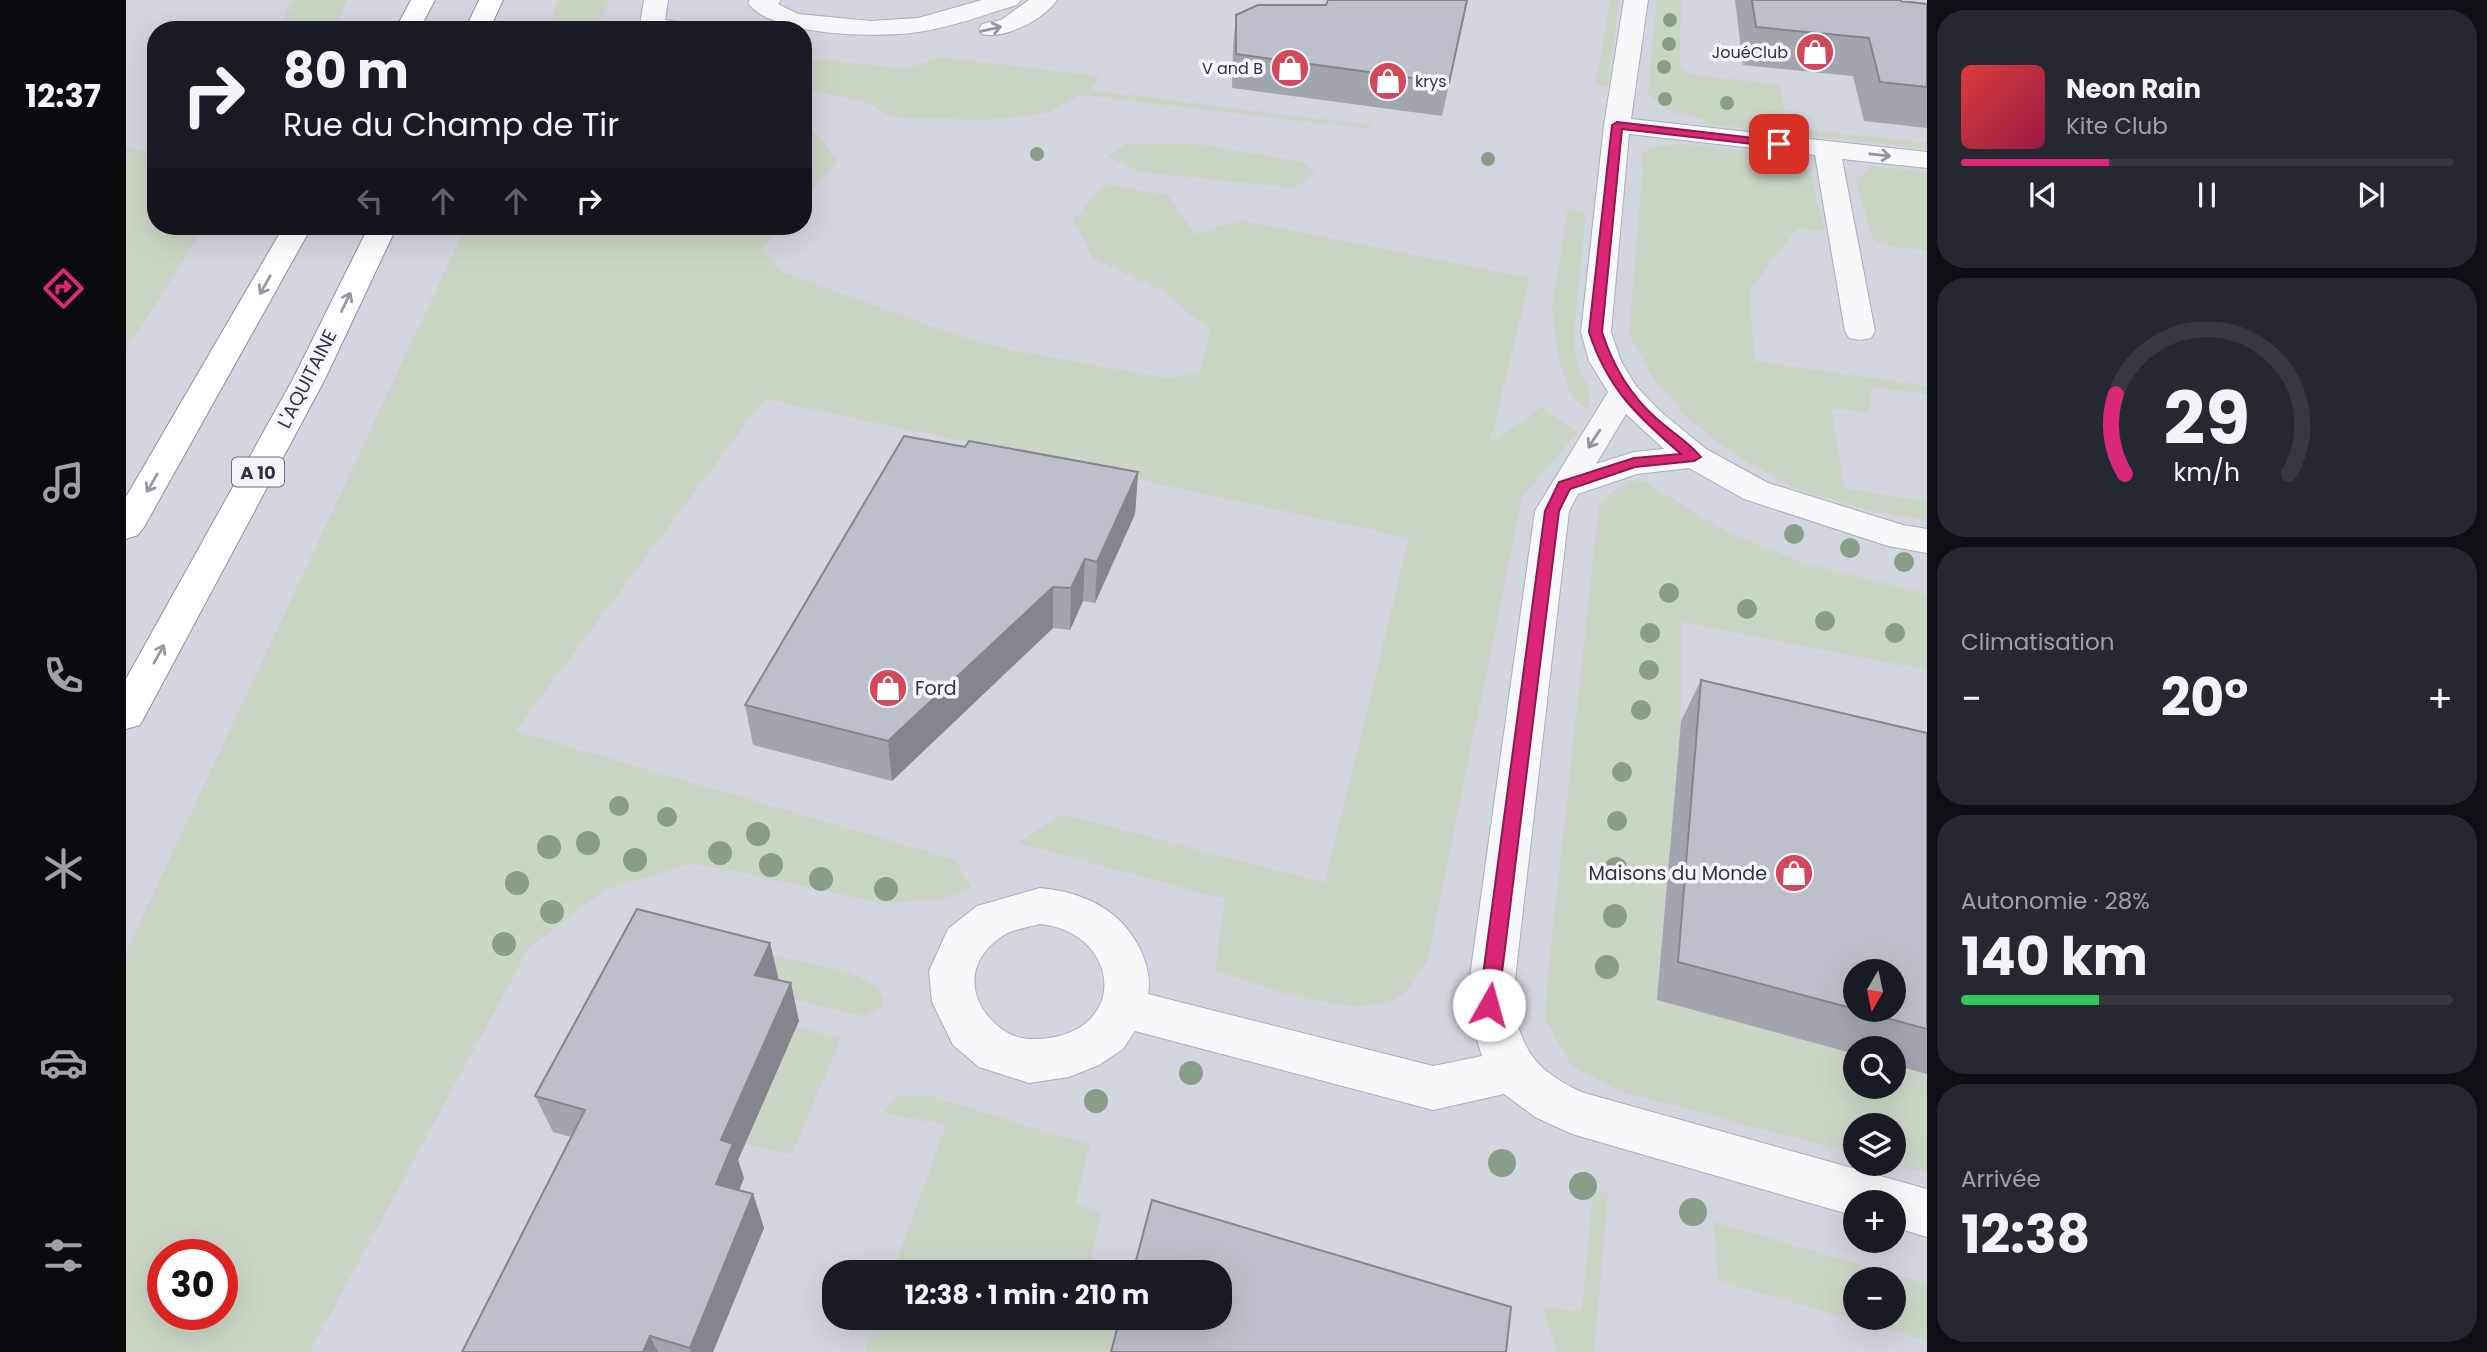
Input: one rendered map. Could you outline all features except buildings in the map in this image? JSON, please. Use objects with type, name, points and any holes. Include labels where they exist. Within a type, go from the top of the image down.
[{"type":"highway","points":[[412,21],[424,0]]},
{"type":"highway","points":[[481,21],[491,0]]},
{"type":"highway","points":[[126,527],[211,383],[293,235]]},
{"type":"highway","name":"L'AQUITAINE","points":[[126,714],[309,379],[379,235]]},
{"type":"street","points":[[653,21],[656,0]]},
{"type":"street","points":[[769,0],[760,3],[792,20],[802,21]]},
{"type":"street","points":[[812,22],[871,28],[919,25],[1009,0]]},
{"type":"street","points":[[905,50],[1009,25],[1045,0]]},
{"type":"street","points":[[1636,0],[1617,125],[1596,332],[1605,361],[1623,392],[1649,419],[1694,457],[1756,491],[1900,537],[1927,541]]},
{"type":"street","points":[[869,5],[973,11]]},
{"type":"street","points":[[1617,125],[1927,160]]},
{"type":"street","points":[[1827,149],[1860,331]]},
{"type":"street","points":[[1623,392],[1564,486],[1552,511],[1489,1005],[1497,1037],[1511,1071],[1541,1097],[1572,1112],[1845,1190]]},
{"type":"street","points":[[1564,486],[1634,463],[1694,457]]},
{"type":"street","points":[[1124,1008],[1433,1088],[1511,1071]]},
{"type":"street","points":[[1906,1207],[1927,1213]]},
{"type":"shaded area","points":[[126,0],[1927,0],[1927,1352],[126,1352]]},
{"type":"green space","points":[[293,0],[348,0],[337,21],[282,21]]},
{"type":"green space","points":[[558,0],[609,0],[600,21],[551,21]]},
{"type":"green space","points":[[1611,0],[1619,0],[1608,87],[1595,85]]},
{"type":"green space","points":[[1657,0],[1681,0],[1680,66],[1690,74],[1780,85],[1786,121],[1793,128],[1927,143],[1927,149],[1706,124],[1704,119],[1665,108],[1648,92]]},
{"type":"green space","points":[[939,57],[1099,76],[1090,90],[1371,125],[1368,129],[1081,95],[1044,114],[984,120],[892,117],[863,101],[812,92],[812,58],[904,69]]},
{"type":"green space","points":[[812,130],[838,162],[812,189]]},
{"type":"green space","points":[[1126,144],[1199,144],[1303,162],[1317,173],[1293,188],[1140,172],[1108,157]]},
{"type":"green space","points":[[1682,144],[1789,156],[1811,174],[1824,231],[1798,228],[1749,291],[1755,361],[1927,386],[1927,394],[1871,387],[1869,412],[1831,409],[1844,488],[1927,502],[1927,520],[1876,512],[1799,490],[1735,455],[1688,419],[1656,383],[1629,335],[1643,168],[1641,153],[1658,146]]},
{"type":"green space","points":[[126,147],[147,151],[147,235],[199,235],[126,351]]},
{"type":"green space","points":[[1872,166],[1927,172],[1927,251],[1883,245],[1872,238],[1856,180]]},
{"type":"green space","points":[[1103,184],[1168,195],[1195,235],[1239,220],[1530,278],[1490,442],[1542,407],[1578,432],[1522,498],[1427,963],[1410,987],[1386,1002],[1338,1004],[1284,993],[1215,971],[1225,899],[1017,843],[1063,814],[1325,883],[1409,538],[765,399],[516,731],[956,860],[971,888],[944,899],[880,903],[725,869],[689,864],[605,890],[529,948],[310,1352],[126,1352],[126,952],[462,235],[774,235],[763,250],[780,271],[956,335],[1017,351],[1172,379],[1201,369],[1210,330],[1162,291],[1094,259],[1073,221]]},
{"type":"green space","points":[[1568,208],[1583,213],[1585,218],[1573,345],[1581,375],[1589,387],[1589,410],[1572,398],[1559,361],[1552,307]]},
{"type":"green space","points":[[1630,481],[1644,481],[1727,532],[1804,563],[1927,594],[1927,670],[1681,622],[1681,721],[1657,999],[1843,1051],[1843,1099],[1906,1099],[1906,1068],[1927,1074],[1927,1173],[1906,1168],[1906,1113],[1843,1113],[1843,1151],[1619,1091],[1571,1066],[1546,1020],[1547,984],[1599,505],[1606,496]]},
{"type":"green space","points":[[672,933],[849,972],[877,986],[884,1000],[881,1008],[864,1016],[772,995]]},
{"type":"green space","points":[[796,1027],[841,1038],[791,1155],[745,1144]]},
{"type":"green space","points":[[896,1096],[930,1096],[1090,1145],[1075,1204],[1101,1212],[1091,1260],[897,1260],[946,1125],[884,1113]]},
{"type":"green space","points":[[1593,1190],[1608,1194],[1594,1352],[1557,1352],[1542,1307],[1582,1311]]},
{"type":"green space","points":[[1714,1222],[1869,1267],[1843,1267],[1843,1317],[1718,1281]]},
{"type":"green space","points":[[1906,1278],[1927,1284],[1927,1341],[1889,1330],[1906,1330]]},
{"type":"green space","points":[[873,1330],[1122,1330],[1116,1352],[865,1352]]},
{"type":"place","name":"JouéClub","points":[[1815,52]]},
{"type":"place","name":"V and B","points":[[1290,68]]},
{"type":"place","name":"krys","points":[[1388,81]]},
{"type":"place","name":"Ford","points":[[888,688]]},
{"type":"place","name":"Maisons du Monde","points":[[1794,873]]},
{"type":"route","points":[[1489,1005],[1552,511],[1564,486],[1634,463],[1694,457],[1649,419],[1623,392],[1605,361],[1596,332],[1617,125],[1779,144]]}]
